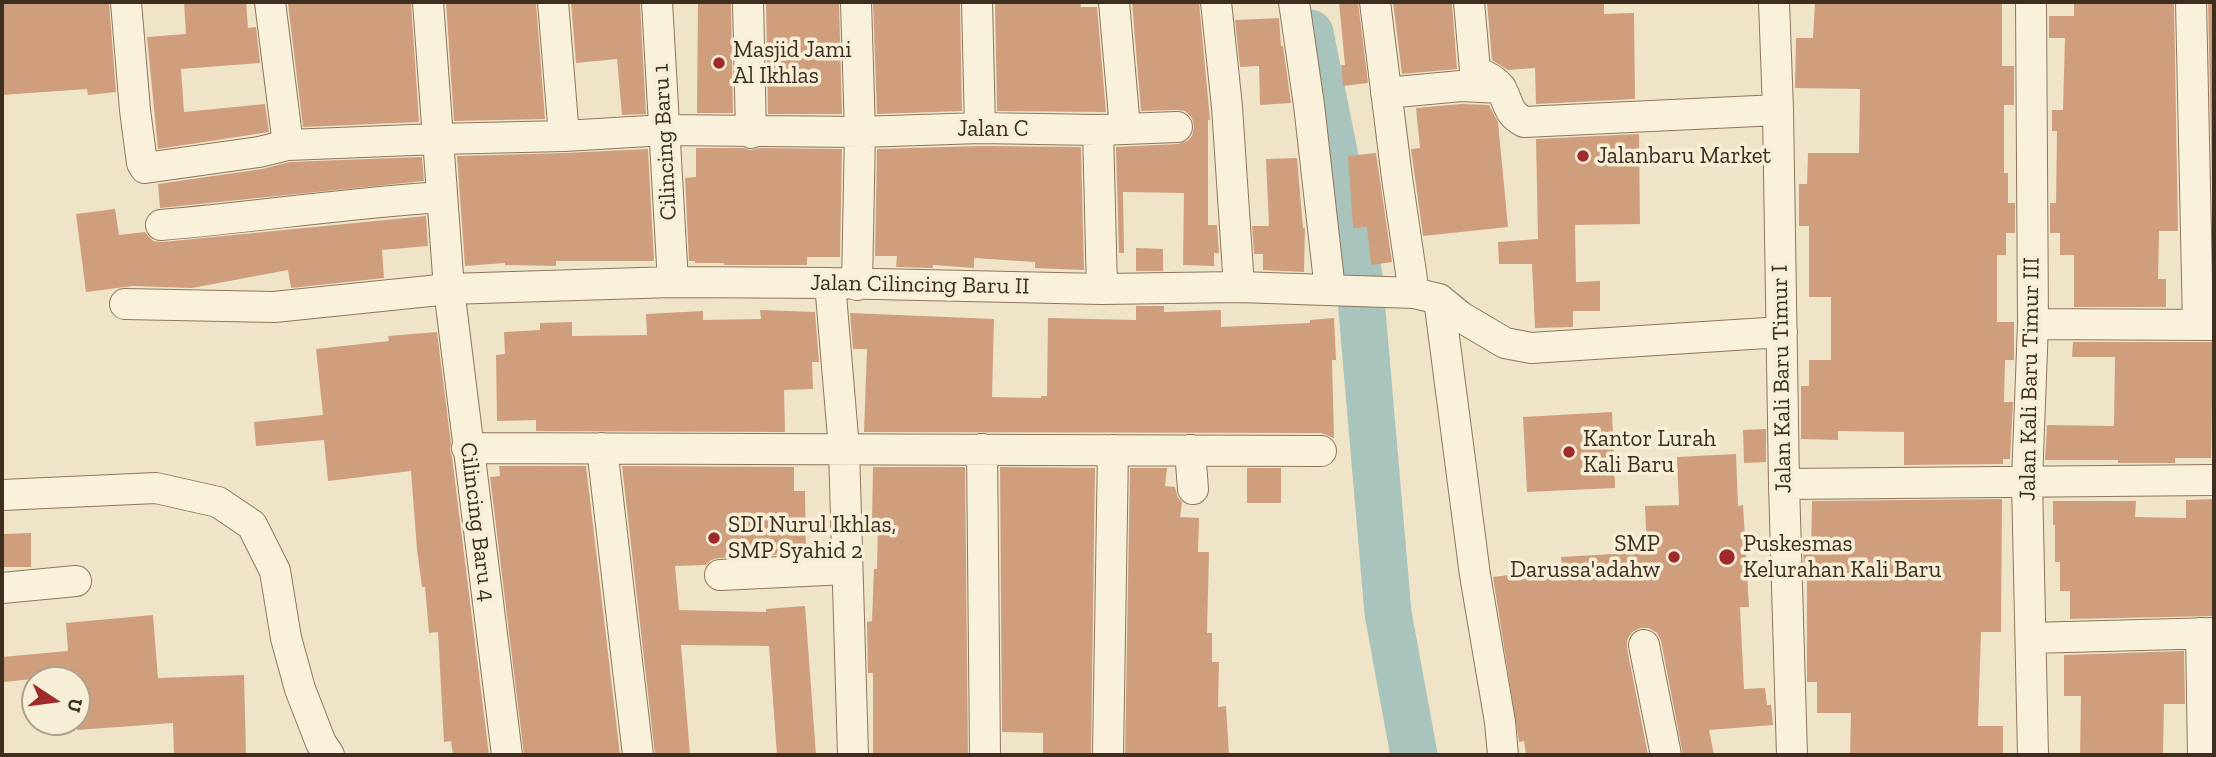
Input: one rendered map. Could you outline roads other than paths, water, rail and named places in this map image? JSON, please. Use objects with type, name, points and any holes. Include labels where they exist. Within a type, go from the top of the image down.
[{"type":"street","name":"Jalan C","points":[[126,2],[135,110],[143,167],[259,152],[288,145],[665,130],[751,133],[1177,127]]},
{"type":"street","points":[[270,2],[288,145]]},
{"type":"street","name":"Cilincing Baru 4","points":[[428,2],[449,289],[507,755]]},
{"type":"street","points":[[553,2],[564,136]]},
{"type":"street","name":"Cilincing Baru 1","points":[[657,2],[673,282]]},
{"type":"street","points":[[748,2],[751,133]]},
{"type":"street","points":[[853,755],[844,449],[843,284],[860,132],[856,2]]},
{"type":"street","points":[[977,2],[979,128]]},
{"type":"street","points":[[1102,289],[1112,129],[1114,2]]},
{"type":"street","points":[[1216,2],[1227,107],[1240,287]]},
{"type":"street","points":[[1294,2],[1334,290]]},
{"type":"street","points":[[1375,2],[1415,295],[1475,575],[1500,722],[1503,755]]},
{"type":"street","points":[[1469,2],[1475,70],[1501,88],[1514,117],[1524,122],[1778,110]]},
{"type":"street","name":"Jalan Kali Baru Timur I","points":[[1774,2],[1792,755]]},
{"type":"street","name":"Jalan Kali Baru Timur III","points":[[2031,2],[2033,324],[2027,481],[2033,755]]},
{"type":"street","points":[[2033,324],[2206,325],[2191,2]]},
{"type":"street","points":[[1386,93],[1461,86],[1501,88]]},
{"type":"street","points":[[162,225],[249,218],[358,203],[442,197]]},
{"type":"street","name":"Jalan Cilincing Baru II","points":[[125,304],[274,307],[449,289],[673,282],[1102,289],[1240,287],[1415,295]]},
{"type":"street","points":[[1415,295],[1461,317],[1505,343],[1531,348],[1782,332]]},
{"type":"street","points":[[467,447],[1321,451]]},
{"type":"street","points":[[602,448],[638,755]]},
{"type":"street","points":[[982,449],[985,755]]},
{"type":"street","points":[[1108,755],[1113,450]]},
{"type":"street","points":[[1190,450],[1193,489]]},
{"type":"street","points":[[1784,484],[2214,480]]},
{"type":"street","points":[[2,495],[156,488],[218,502],[252,525],[275,571],[286,638],[300,689],[321,743],[329,755]]},
{"type":"street","points":[[720,575],[847,569]]},
{"type":"street","points":[[2,588],[76,581]]},
{"type":"street","points":[[2031,638],[2208,633],[2203,755]]},
{"type":"street","points":[[1644,645],[1667,755]]},
{"type":"waterway","points":[[1310,33],[1359,276],[1388,613],[1414,755]]},
{"type":"place","name":"Masjid Jami Al Ikhlas","points":[[719,63]]},
{"type":"place","name":"Jalanbaru Market","points":[[1583,156]]},
{"type":"place","name":"Kantor Lurah Kali Baru","points":[[1569,452]]},
{"type":"place","name":"SDI Nurul Ikhlas, SMP Syahid 2","points":[[714,538]]},
{"type":"place","name":"SMP Darussa'adahw","points":[[1674,557]]},
{"type":"place","name":"Puskesmas Kelurahan Kali Baru","points":[[1727,557]]}]
